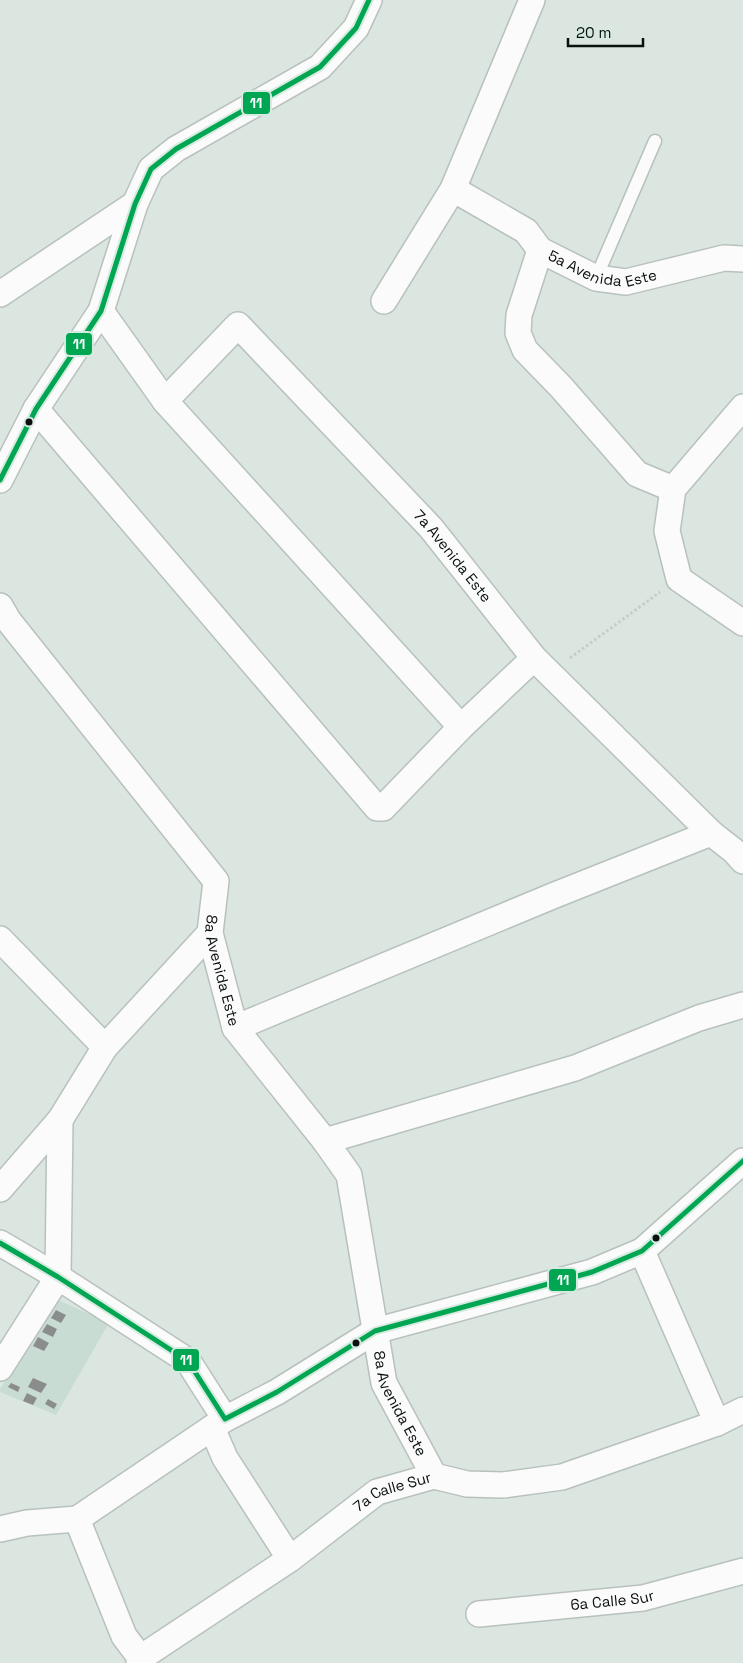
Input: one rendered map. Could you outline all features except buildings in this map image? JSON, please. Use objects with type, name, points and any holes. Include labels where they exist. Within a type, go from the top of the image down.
[{"type":"street","points":[[0,480],[36,409],[101,311],[134,204],[151,169],[176,149],[320,67],[356,28],[369,0]]},
{"type":"street","points":[[384,301],[453,190],[532,0]]},
{"type":"street","name":"5a Avenida Este","points":[[453,190],[526,230],[540,250],[596,278],[626,282],[724,258],[743,259]]},
{"type":"street","points":[[0,294],[134,204]]},
{"type":"street","points":[[540,250],[519,315],[518,333],[525,350],[561,387],[637,474],[673,489]]},
{"type":"street","points":[[101,311],[165,401],[461,727]]},
{"type":"street","name":"7a Avenida Este","points":[[165,401],[238,325],[431,528],[542,666],[711,833],[740,851]]},
{"type":"street","points":[[743,407],[673,489],[666,531],[678,579],[743,623]]},
{"type":"street","points":[[36,409],[377,808],[383,808],[461,727],[542,666]]},
{"type":"street","name":"8a Avenida Este","points":[[0,606],[8,620],[216,881],[210,933],[235,1028],[325,1141],[349,1175],[384,1384],[434,1476]]},
{"type":"street","points":[[235,1028],[555,894],[711,833]]},
{"type":"street","points":[[0,1189],[60,1120],[105,1047],[210,933]]},
{"type":"street","points":[[0,939],[105,1047]]},
{"type":"street","points":[[325,1141],[575,1068],[698,1018],[743,1005]]},
{"type":"street","points":[[0,1368],[58,1277],[60,1120]]},
{"type":"street","points":[[0,1529],[27,1522],[85,1514],[219,1424],[277,1392],[375,1331],[592,1272],[642,1251],[743,1161]]},
{"type":"street","points":[[0,1243],[58,1277],[188,1361],[219,1424],[225,1458],[290,1559]]},
{"type":"street","points":[[642,1251],[717,1423]]},
{"type":"street","name":"7a Calle Sur","points":[[140,1661],[290,1559],[377,1492],[434,1476],[466,1484],[503,1485],[562,1477],[717,1423],[743,1410]]},
{"type":"street","points":[[85,1514],[124,1636],[140,1661]]},
{"type":"street","name":"6a Calle Sur","points":[[479,1614],[643,1598],[743,1571]]},
{"type":"lane","points":[[596,278],[655,141]]},
{"type":"path","points":[[542,666],[678,579]]},
{"type":"shaded area","points":[[56,1299],[109,1323],[56,1415],[0,1392],[0,1389]]},
{"type":"transit line","name":"11","points":[[0,480],[36,409],[101,311],[135,204],[151,169],[176,149],[320,67],[356,28],[369,0]]},
{"type":"transit line","name":"11","points":[[0,1243],[58,1277],[188,1361],[225,1419],[277,1392],[375,1331],[592,1272],[642,1251],[743,1161]]}]
